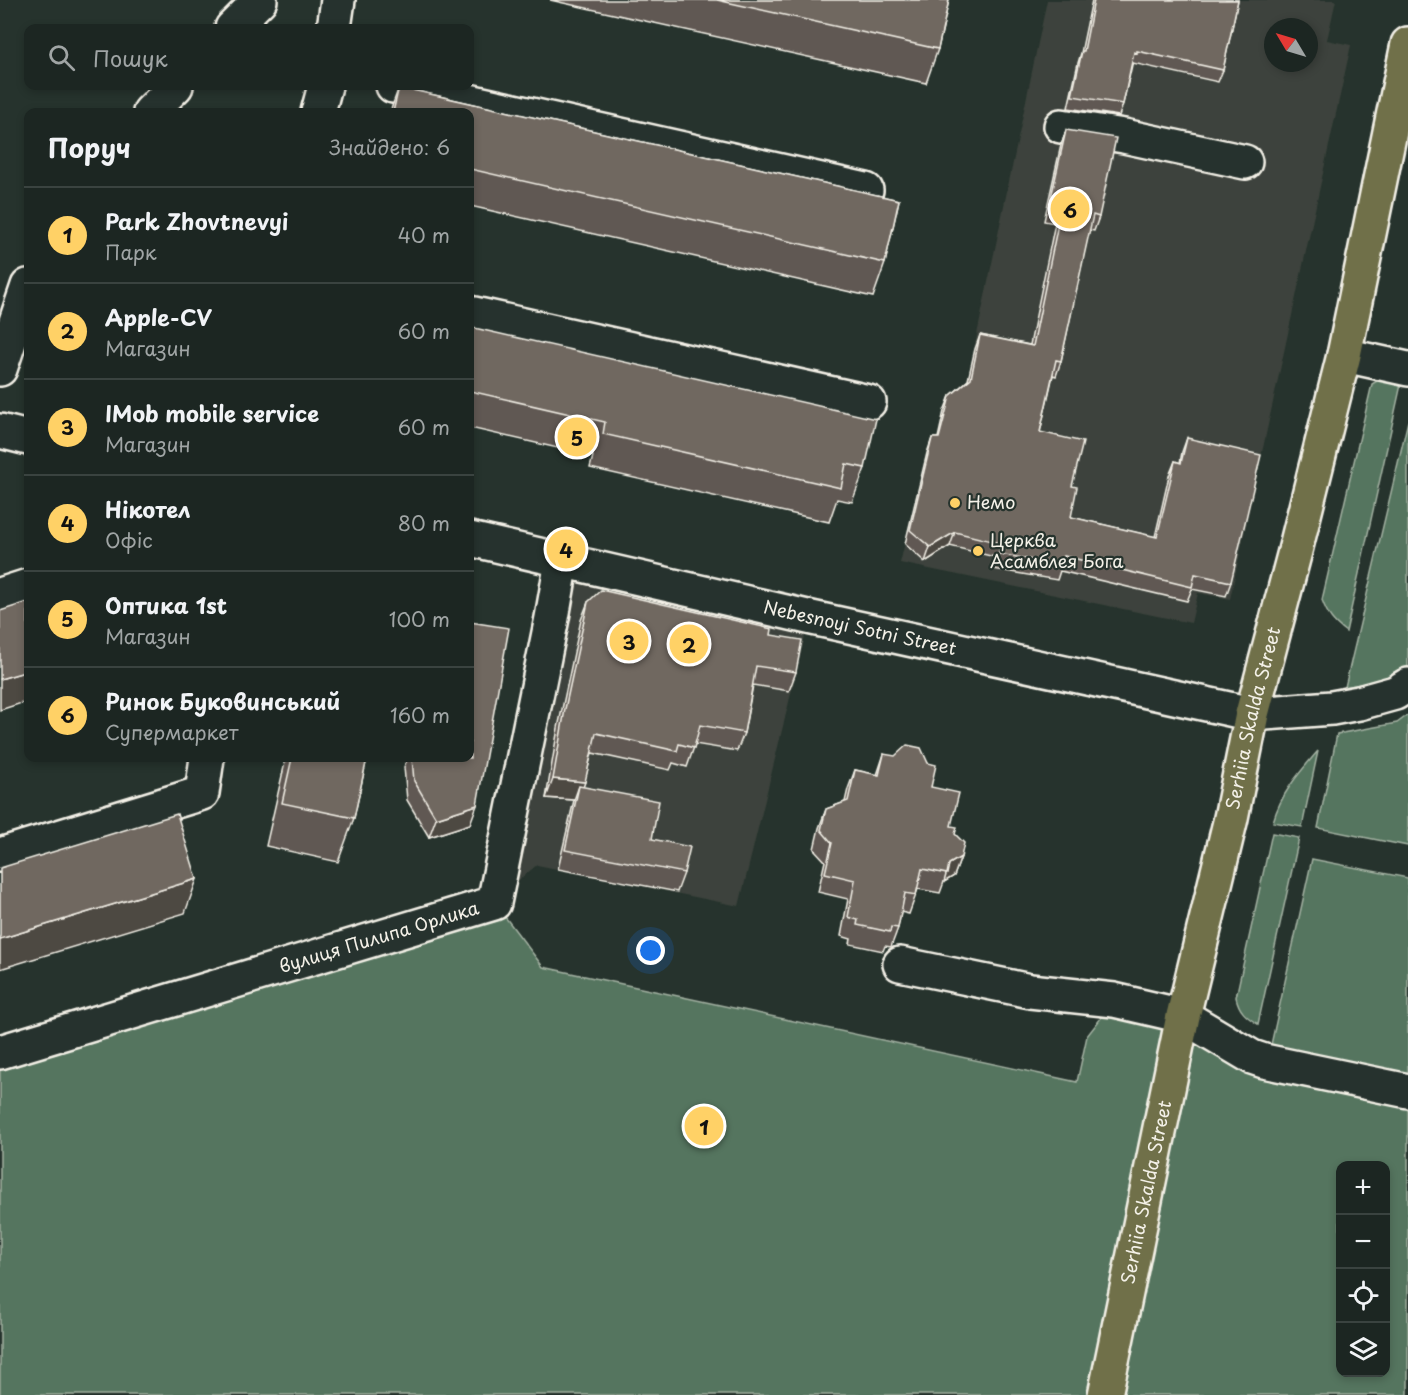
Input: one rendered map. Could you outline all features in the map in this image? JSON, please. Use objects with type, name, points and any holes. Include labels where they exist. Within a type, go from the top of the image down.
[{"type":"main road","name":"Serhiia Skalda Street","points":[[1105,1395],[1183,1016],[1231,818],[1252,714],[1344,355],[1408,44]]},
{"type":"street","points":[[236,24],[260,0]]},
{"type":"street","points":[[335,24],[338,0]]},
{"type":"street","points":[[154,108],[172,90]]},
{"type":"street","points":[[319,108],[324,90]]},
{"type":"street","points":[[415,90],[866,190]]},
{"type":"street","points":[[1060,126],[1124,136],[1245,162]]},
{"type":"street","points":[[0,369],[24,298]]},
{"type":"street","points":[[474,314],[869,402]]},
{"type":"street","points":[[1344,355],[1408,369]]},
{"type":"street","points":[[0,430],[24,437]]},
{"type":"street","name":"Nebesnoyi Sotni Street","points":[[474,540],[812,618],[1252,714],[1341,706],[1395,693],[1408,685]]},
{"type":"street","name":"вулиця Пилипа Орлика","points":[[0,1052],[494,903],[562,561]]},
{"type":"street","points":[[0,595],[24,587]]},
{"type":"street","points":[[0,855],[202,793],[206,762]]},
{"type":"street","points":[[900,964],[1030,991],[1114,1000],[1183,1016],[1252,1057],[1408,1091]]},
{"type":"shaded area","points":[[1047,0],[1336,0],[1327,40],[1351,45],[1230,599],[1198,593],[1191,623],[900,563],[927,453],[935,452],[965,392]]},
{"type":"shaded area","points":[[561,558],[810,616],[739,906],[537,865],[493,901]]},
{"type":"green space","points":[[1380,379],[1402,380],[1346,632],[1331,618],[1322,600],[1372,384]]},
{"type":"green space","points":[[1408,421],[1408,669],[1396,677],[1345,687]]},
{"type":"green space","points":[[1408,715],[1408,846],[1318,828],[1337,734],[1397,723]]},
{"type":"green space","points":[[1318,751],[1302,827],[1273,822],[1286,793]]},
{"type":"green space","points":[[1272,833],[1299,838],[1258,1024],[1244,1013],[1236,997]]},
{"type":"green space","points":[[1312,859],[1408,878],[1408,1073],[1277,1047],[1408,1087],[1408,1395],[0,1395],[0,1050],[493,901],[543,967],[1077,1082],[1087,1036],[1112,1004],[1181,1018],[1271,1045]]},
{"type":"building","points":[[717,0],[949,0],[938,49]]},
{"type":"building","points":[[1094,0],[1238,0],[1223,70],[1137,51],[1137,53],[1134,52],[1123,104],[1072,96]]},
{"type":"building","points":[[398,90],[412,90],[899,200],[885,263],[474,170],[474,108],[394,108]]},
{"type":"building","points":[[1066,130],[1116,138],[1099,217],[1093,215],[1061,361],[1056,360],[1040,432],[1083,442],[1072,486],[1077,487],[1071,517],[1157,537],[1175,461],[1181,463],[1187,438],[1261,455],[1231,582],[1195,574],[1192,587],[1064,556],[1062,565],[999,554],[1000,543],[955,532],[930,547],[910,530],[932,438],[939,438],[950,396],[971,378],[980,335],[1033,346],[1061,209],[1049,207]]},
{"type":"building","points":[[474,328],[876,419],[865,468],[846,464],[841,488],[603,434],[605,422],[474,392]]},
{"type":"building","points":[[601,590],[772,629],[771,635],[802,640],[796,672],[756,666],[744,733],[700,725],[694,748],[679,744],[677,751],[596,733],[585,782],[553,779],[565,709],[588,602]]},
{"type":"building","points":[[24,603],[24,672],[0,679],[0,611]]},
{"type":"building","points":[[474,623],[509,628],[477,805],[436,818],[414,781],[412,762],[474,762]]},
{"type":"building","points":[[907,745],[921,748],[928,763],[936,765],[931,787],[959,793],[951,826],[957,827],[955,834],[964,843],[961,857],[949,864],[947,874],[922,869],[916,895],[905,893],[898,928],[891,927],[890,932],[857,925],[858,920],[848,917],[855,880],[825,873],[832,843],[821,830],[826,809],[848,801],[855,770],[879,775],[884,754],[895,756]]},
{"type":"building","points":[[291,762],[366,762],[354,818],[282,803]]},
{"type":"building","points":[[579,786],[659,801],[652,839],[690,847],[684,873],[565,850]]},
{"type":"building","points":[[177,814],[197,879],[0,939],[0,868]]},
{"type":"place","name":"Ринок Буковинський","points":[[1070,209]]},
{"type":"place","name":"Оптика 1st","points":[[577,437]]},
{"type":"place","name":"Немо","points":[[955,503]]},
{"type":"place","name":"Нікотел","points":[[566,549]]},
{"type":"place","name":"Церква Асамблея Бога","points":[[978,551]]},
{"type":"place","name":"IMob mobile service","points":[[629,641]]},
{"type":"place","name":"Apple-CV","points":[[689,644]]},
{"type":"place","name":"Park Zhovtnevyi","points":[[704,1126]]}]
